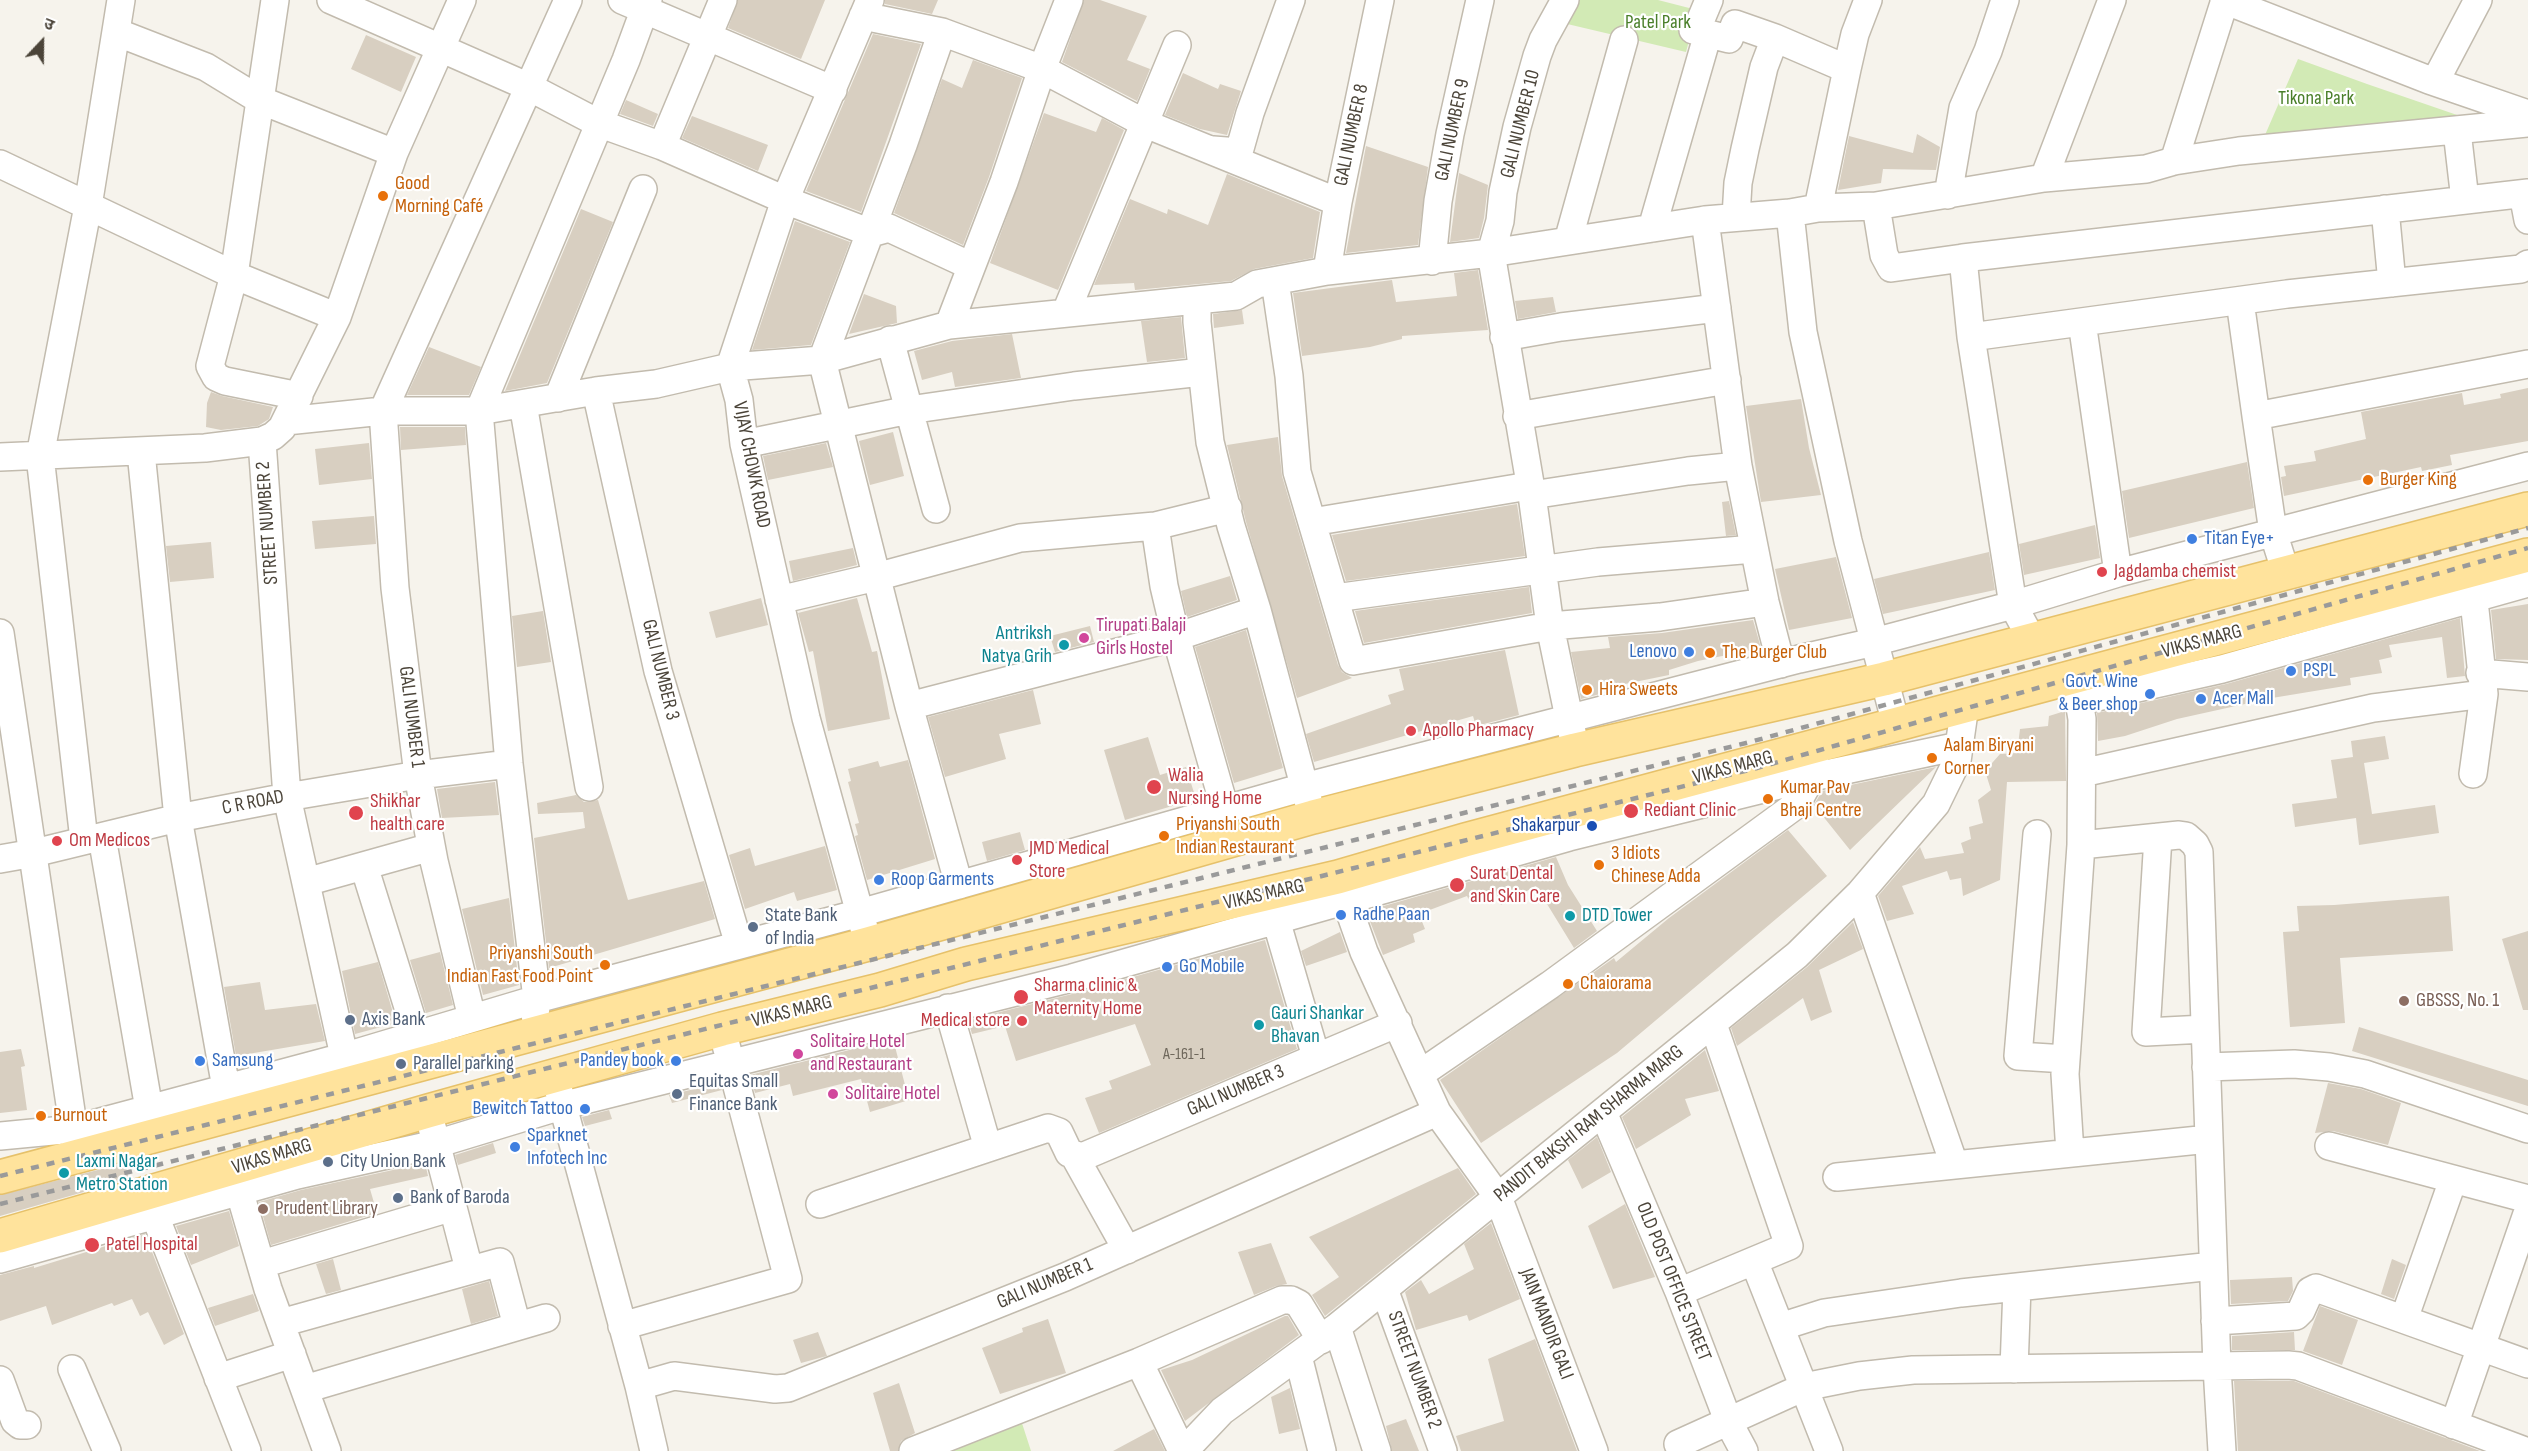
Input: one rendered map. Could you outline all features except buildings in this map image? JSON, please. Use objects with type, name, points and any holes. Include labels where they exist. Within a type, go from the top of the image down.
[{"type":"main road","points":[[0,1177],[76,1143],[346,1069],[533,1032],[868,944],[1309,802],[1572,734],[1884,679],[2528,509]]},
{"type":"main road","name":"VIKAS MARG","points":[[0,1236],[150,1205],[236,1180],[428,1111],[558,1091],[722,1029],[880,990],[966,964],[1342,889],[1465,840],[1965,705],[2080,687],[2472,584],[2528,555]]},
{"type":"street","points":[[121,0],[88,206],[40,456],[93,839],[149,1109]]},
{"type":"street","points":[[275,0],[234,275],[212,356],[212,372],[216,377],[225,381],[299,396]]},
{"type":"street","points":[[331,0],[382,10],[440,48],[529,87],[597,123],[662,146],[785,200],[870,233],[889,228],[971,266]]},
{"type":"street","name":"STREET NUMBER 2","points":[[346,1069],[287,797],[262,441],[273,436],[286,421],[337,317],[394,153],[462,0]]},
{"type":"street","points":[[383,411],[568,0]]},
{"type":"street","points":[[662,146],[723,0]]},
{"type":"street","points":[[949,325],[1004,182],[1042,69],[1069,0]]},
{"type":"street","points":[[1210,150],[1239,152],[1250,113],[1292,0]]},
{"type":"street","name":"GALI NUMBER 8","points":[[1327,271],[1338,202],[1380,0]]},
{"type":"street","name":"GALI NUMBER 9","points":[[1432,261],[1438,201],[1450,134],[1480,0]]},
{"type":"street","name":"GALI NUMBER 10","points":[[1491,253],[1500,221],[1503,192],[1517,128],[1537,56],[1564,0]]},
{"type":"street","points":[[1708,0],[1699,24],[1693,30],[1729,39],[1735,24],[1776,38],[1847,69]]},
{"type":"street","points":[[1818,208],[1855,34],[1868,0]]},
{"type":"street","points":[[1948,195],[1963,108],[1988,51],[2005,0]]},
{"type":"street","points":[[2044,178],[2112,0]]},
{"type":"street","points":[[2174,161],[2224,0],[2429,80],[2528,114]]},
{"type":"street","points":[[2429,80],[2438,76],[2478,0]]},
{"type":"street","points":[[533,1032],[537,999],[509,764],[479,411],[597,123],[626,60],[638,3],[833,90]]},
{"type":"street","points":[[730,368],[785,200],[867,8],[942,32],[1042,69],[1146,124],[1338,202]]},
{"type":"street","points":[[116,32],[206,68],[260,100],[394,153]]},
{"type":"street","points":[[942,32],[822,360],[909,706],[959,885]]},
{"type":"street","points":[[1736,217],[1738,183],[1745,149],[1764,67],[1776,38]]},
{"type":"street","points":[[1568,241],[1624,40]]},
{"type":"street","points":[[1652,228],[1705,44]]},
{"type":"street","points":[[1066,312],[1177,45]]},
{"type":"street","points":[[286,421],[383,411],[479,411],[596,391],[656,384],[730,368],[822,360],[949,325],[1236,296],[1257,284],[1327,271],[1432,261],[1706,220],[1790,213],[1818,208],[1876,206],[2044,178],[2146,170],[2174,161],[2324,142],[2528,123]]},
{"type":"street","points":[[2457,131],[2465,200]]},
{"type":"street","points":[[0,164],[234,275],[337,317]]},
{"type":"street","points":[[558,398],[643,189]]},
{"type":"street","points":[[1876,206],[1884,255],[1891,268],[2465,200],[2526,202]]},
{"type":"street","points":[[2385,209],[2392,283]]},
{"type":"street","points":[[1790,213],[1803,332],[1848,541],[1896,724]]},
{"type":"street","points":[[1706,220],[1738,466],[1765,602],[1781,664]]},
{"type":"street","points":[[1491,253],[1550,626],[1572,734],[1781,664],[1874,642],[2013,605],[2118,573],[2528,466]]},
{"type":"street","points":[[1963,258],[1971,337],[2013,605],[2032,640]]},
{"type":"street","points":[[1971,337],[2240,301],[2521,269],[2528,264]]},
{"type":"street","points":[[1275,281],[1289,376],[1297,472],[1353,661],[1550,626],[1660,617],[1765,602]]},
{"type":"street","points":[[0,1136],[76,1143],[149,1109],[226,1088],[346,1069],[417,1036],[537,999],[860,913],[1226,809],[1309,802],[1257,610],[1231,526],[1210,442],[1197,301]]},
{"type":"street","points":[[2240,301],[2273,532],[2286,573]]},
{"type":"street","points":[[1504,337],[1561,327],[1717,308]]},
{"type":"street","points":[[2082,322],[2118,573]]},
{"type":"street","points":[[890,340],[936,509]]},
{"type":"street","points":[[2256,416],[2528,364]]},
{"type":"street","name":"VIJAY CHOWK ROAD","points":[[730,368],[739,399],[744,444],[806,718],[868,944]]},
{"type":"street","points":[[744,444],[909,410],[1074,386],[1202,372]]},
{"type":"street","points":[[1517,416],[1727,380]]},
{"type":"street","name":"GALI NUMBER 3","points":[[596,391],[658,671],[739,945]]},
{"type":"street","points":[[523,404],[589,787]]},
{"type":"street","name":"GALI NUMBER 1","points":[[383,411],[395,588],[418,775],[431,847],[472,1018]]},
{"type":"street","points":[[0,457],[141,452],[206,448],[262,441]]},
{"type":"street","points":[[141,452],[178,818],[226,1088]]},
{"type":"street","points":[[1312,522],[1530,491],[1738,466]]},
{"type":"street","points":[[779,600],[876,577],[1020,538],[1155,526],[1228,508]]},
{"type":"street","points":[[1155,526],[1164,586],[1176,637],[1226,809]]},
{"type":"street","points":[[1335,598],[1598,562],[1754,549]]},
{"type":"street","points":[[2474,774],[2482,683],[2472,584],[2528,583]]},
{"type":"street","points":[[909,706],[1176,637],[1257,610]]},
{"type":"street","points":[[0,633],[76,1143]]},
{"type":"street","points":[[2082,773],[2482,683],[2528,677]]},
{"type":"street","points":[[2070,1152],[2065,1074],[2081,844],[2080,687]]},
{"type":"street","name":"PANDIT BAKSHI RAM SHARMA MARG","points":[[1183,1451],[1222,1411],[1329,1334],[1797,955],[1860,893],[1936,804],[1958,753],[1965,705]]},
{"type":"street","points":[[1420,1074],[1550,985],[1796,805],[1831,742]]},
{"type":"street","points":[[327,1451],[281,1323],[236,1180],[297,1174],[436,1144],[558,1091],[730,1062],[1072,978],[1276,920],[1342,889],[1569,837],[1812,777],[1958,753]]},
{"type":"street","name":"C R ROAD","points":[[0,859],[178,818],[287,797],[418,775],[509,764]]},
{"type":"street","points":[[2037,834],[2018,1056],[2066,1059]]},
{"type":"street","points":[[2081,844],[2186,836],[2195,844],[2199,852],[2215,1321],[2222,1451]]},
{"type":"street","points":[[2158,837],[2146,1032],[2205,1029]]},
{"type":"street","points":[[306,882],[431,847]]},
{"type":"street","points":[[364,866],[417,1036]]},
{"type":"street","name":"JAIN MANDIR GALI","points":[[1342,889],[1364,952],[1437,1112],[1498,1197],[1594,1451]]},
{"type":"street","points":[[1860,893],[1954,1164]]},
{"type":"street","points":[[1276,920],[1316,1057]]},
{"type":"street","points":[[948,1008],[988,1148]]},
{"type":"street","name":"GALI NUMBER 3","points":[[1075,1157],[1082,1157],[1398,1023]]},
{"type":"street","points":[[1679,1292],[1789,1246],[1713,1024]]},
{"type":"street","points":[[622,1326],[788,1279],[722,1029]]},
{"type":"street","points":[[2206,1067],[2295,1064],[2329,1067],[2365,1074],[2528,1129]]},
{"type":"street","points":[[558,1091],[639,1386],[650,1450]]},
{"type":"street","points":[[428,1111],[469,1269]]},
{"type":"street","name":"GALI NUMBER 1","points":[[639,1386],[674,1376],[775,1389],[788,1388],[1127,1250],[1437,1112]]},
{"type":"street","name":"OLD POST OFFICE STREET","points":[[1603,1112],[1679,1292],[1729,1423],[1744,1451]]},
{"type":"street","points":[[820,1204],[1048,1128],[1054,1128],[1059,1132],[1069,1153],[1075,1157],[1127,1250]]},
{"type":"street","points":[[1837,1177],[2209,1139]]},
{"type":"street","points":[[2329,1146],[2528,1199]]},
{"type":"street","points":[[2404,1319],[2453,1179]]},
{"type":"street","points":[[0,1259],[150,1205],[247,1451]]},
{"type":"street","points":[[262,1264],[453,1207]]},
{"type":"street","points":[[2454,1425],[2528,1211]]},
{"type":"street","points":[[1754,1261],[1829,1451]]},
{"type":"street","points":[[281,1323],[500,1262],[517,1326]]},
{"type":"street","points":[[1780,1327],[1824,1313],[1961,1293],[2213,1266]]},
{"type":"street","points":[[2014,1369],[2017,1287]]},
{"type":"street","points":[[2215,1321],[2296,1316],[2310,1292],[2316,1288],[2528,1364]]},
{"type":"street","name":"STREET NUMBER 2","points":[[1384,1289],[1443,1451]]},
{"type":"street","points":[[913,1451],[1139,1362],[1282,1300],[1291,1300],[1299,1304],[1329,1334],[1377,1451]]},
{"type":"street","points":[[305,1389],[546,1318]]},
{"type":"street","points":[[218,1378],[292,1354]]},
{"type":"street","points":[[1298,1356],[1322,1451]]},
{"type":"street","points":[[1139,1362],[1183,1451]]},
{"type":"street","points":[[1678,1444],[1729,1423],[1804,1387],[1859,1376],[1913,1370],[2298,1366],[2525,1451]]},
{"type":"street","points":[[72,1369],[107,1451]]},
{"type":"street","points":[[0,1380],[15,1421],[20,1425],[27,1425]]},
{"type":"green space","name":"Patel Park","points":[[1567,0],[1658,0],[1697,10],[1686,52],[1563,23]]},
{"type":"green space","name":"Tikona Park","points":[[2298,59],[2367,84],[2460,116],[2265,135]]},
{"type":"green space","points":[[1019,1414],[1031,1451],[940,1451]]},
{"type":"railway","points":[[0,1176],[1750,742],[2528,528]]},
{"type":"railway","points":[[0,1204],[1757,768],[2528,548]]},
{"type":"place","name":"Good Morning Café","points":[[383,196]]},
{"type":"place","name":"Burger King","points":[[2368,480]]},
{"type":"place","name":"Titan Eye+","points":[[2192,539]]},
{"type":"place","name":"Jagdamba chemist","points":[[2102,572]]},
{"type":"place","name":"Tirupati Balaji Girls Hostel","points":[[1084,638]]},
{"type":"place","name":"Antriksh Natya Grih","points":[[1064,645]]},
{"type":"place","name":"Lenovo","points":[[1689,652]]},
{"type":"place","name":"The Burger Club","points":[[1710,653]]},
{"type":"place","name":"PSPL","points":[[2291,671]]},
{"type":"place","name":"Hira Sweets","points":[[1587,690]]},
{"type":"place","name":"Govt. Wine & Beer shop","points":[[2150,694]]},
{"type":"place","name":"Acer Mall","points":[[2201,699]]},
{"type":"place","name":"Apollo Pharmacy","points":[[1411,731]]},
{"type":"place","name":"Aalam Biryani Corner","points":[[1932,758]]},
{"type":"place","name":"Walia Nursing Home","points":[[1154,787]]},
{"type":"place","name":"Kumar Pav Bhaji Centre","points":[[1768,799]]},
{"type":"place","name":"Rediant Clinic","points":[[1631,811]]},
{"type":"place","name":"Shikhar health care","points":[[356,813]]},
{"type":"place","name":"Shakarpur","points":[[1592,826]]},
{"type":"place","name":"Priyanshi South Indian Restaurant","points":[[1164,836]]},
{"type":"place","name":"Om Medicos","points":[[57,841]]},
{"type":"place","name":"JMD Medical Store","points":[[1017,860]]},
{"type":"place","name":"3 Idiots Chinese Adda","points":[[1599,865]]},
{"type":"place","name":"Roop Garments","points":[[879,880]]},
{"type":"place","name":"Surat Dental and Skin Care","points":[[1457,885]]},
{"type":"place","name":"Radhe Paan","points":[[1341,915]]},
{"type":"place","name":"DTD Tower","points":[[1570,916]]},
{"type":"place","name":"State Bank of India","points":[[753,927]]},
{"type":"place","name":"Priyanshi South Indian Fast Food Point","points":[[605,965]]},
{"type":"place","name":"Go Mobile","points":[[1167,967]]},
{"type":"place","name":"Chaiorama","points":[[1568,984]]},
{"type":"place","name":"Sharma clinic & Maternity Home","points":[[1021,997]]},
{"type":"place","name":"GBSSS, No. 1","points":[[2404,1001]]},
{"type":"place","name":"Axis Bank","points":[[350,1020]]},
{"type":"place","name":"Medical store","points":[[1022,1021]]},
{"type":"place","name":"Gauri Shankar Bhavan","points":[[1259,1025]]},
{"type":"place","name":"Solitaire Hotel and Restaurant","points":[[798,1054]]},
{"type":"place","name":"Samsung","points":[[200,1061]]},
{"type":"place","name":"Pandey book","points":[[676,1061]]},
{"type":"place","name":"Parallel parking","points":[[401,1064]]},
{"type":"place","name":"Equitas Small Finance Bank","points":[[677,1094]]},
{"type":"place","name":"Solitaire Hotel","points":[[833,1094]]},
{"type":"place","name":"Bewitch Tattoo","points":[[585,1109]]},
{"type":"place","name":"Burnout","points":[[41,1116]]},
{"type":"place","name":"Sparknet Infotech Inc","points":[[515,1147]]},
{"type":"place","name":"City Union Bank","points":[[328,1162]]},
{"type":"place","name":"Laxmi Nagar Metro Station","points":[[64,1173]]},
{"type":"place","name":"Bank of Baroda","points":[[398,1198]]},
{"type":"place","name":"Prudent Library","points":[[263,1209]]},
{"type":"place","name":"Patel Hospital","points":[[92,1245]]}]
